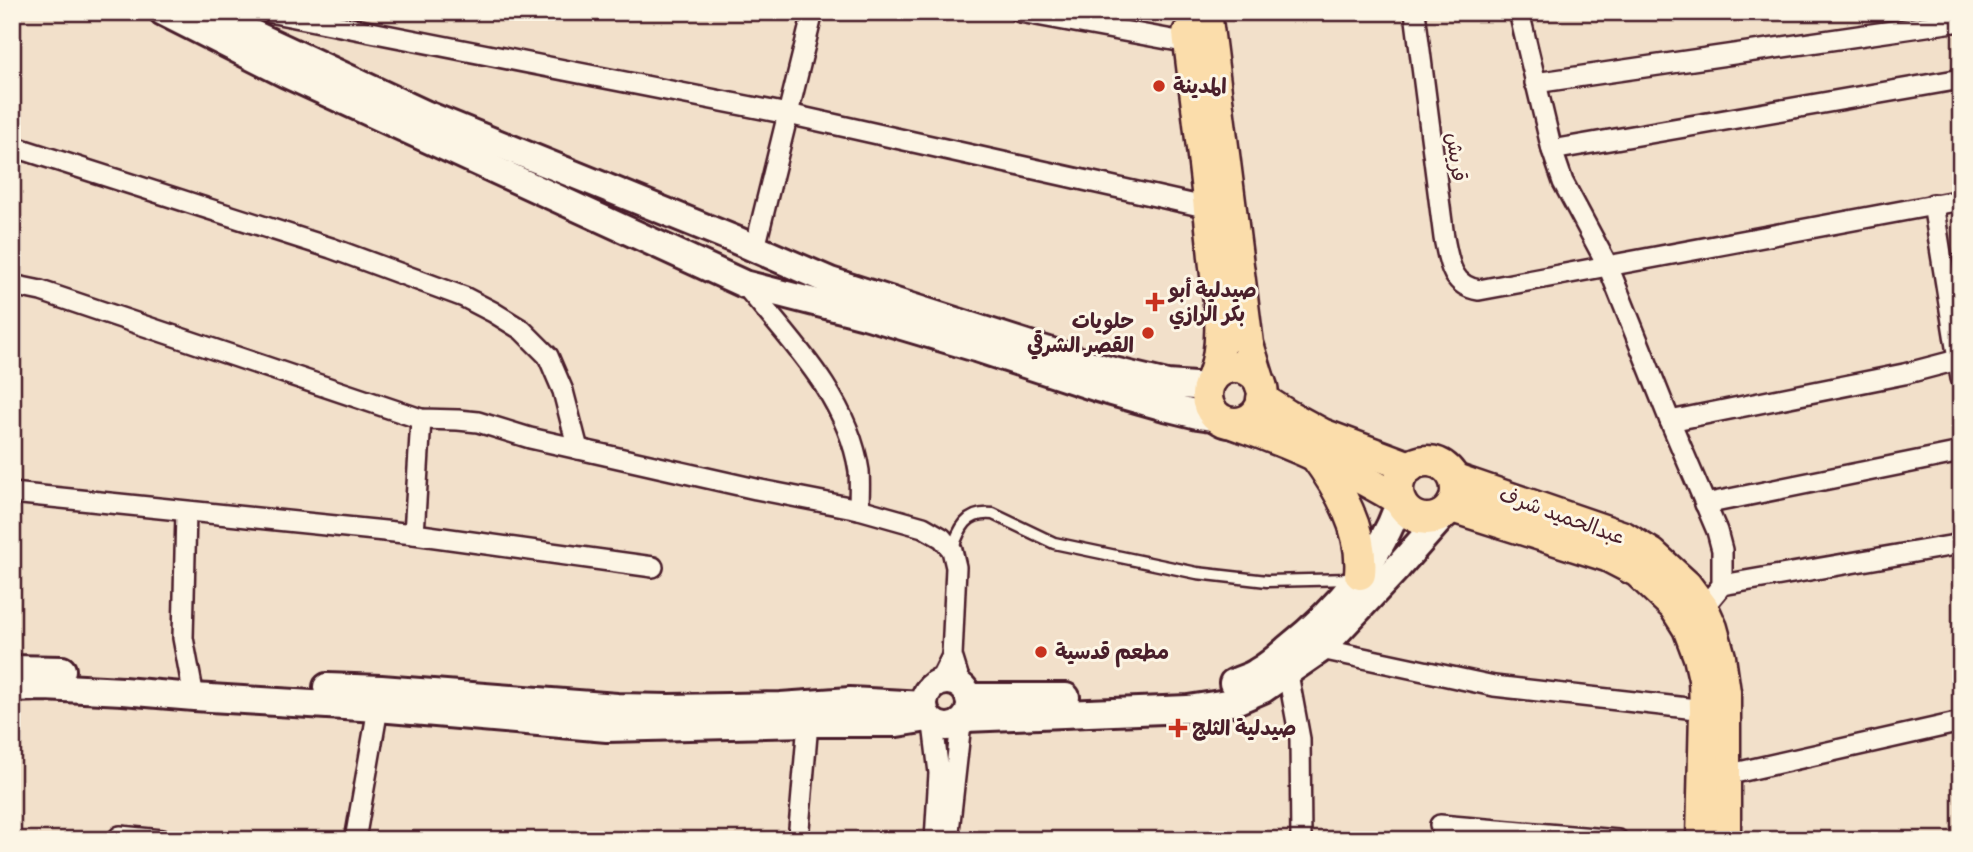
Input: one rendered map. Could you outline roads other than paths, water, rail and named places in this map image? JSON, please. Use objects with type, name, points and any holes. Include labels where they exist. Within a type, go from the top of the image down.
[{"type":"main road","points":[[1186,12],[1221,337],[1219,359],[1210,383],[1208,404],[1227,421],[1313,453],[1400,500]]},
{"type":"main road","points":[[1206,12],[1248,344],[1262,392],[1256,413],[1250,418],[1227,421]]},
{"type":"main road","points":[[1210,383],[1218,373],[1234,367],[1243,369],[1257,378],[1262,392],[1287,415],[1322,434],[1410,467]]},
{"type":"main road","points":[[1313,453],[1327,472],[1348,512],[1362,555],[1360,574]]},
{"type":"main road","points":[[1432,461],[1446,467],[1450,501],[1426,520],[1404,508],[1400,500],[1398,485],[1410,467],[1432,461]]},
{"type":"main road","name":"عبدالحميد شرف","points":[[1450,501],[1491,505],[1624,537],[1652,554],[1686,585],[1712,597],[1712,628],[1725,692],[1725,840]]},
{"type":"main road","name":"عبدالحميد شرف","points":[[1491,505],[1638,572],[1674,606],[1688,628],[1704,678],[1702,840]]},
{"type":"street","points":[[163,12],[286,75],[744,284],[952,340],[1111,392],[1227,421]]},
{"type":"street","points":[[206,12],[425,114],[830,281],[1105,369],[1167,384],[1210,383]]},
{"type":"street","points":[[269,12],[788,114],[1209,208]]},
{"type":"street","points":[[745,244],[788,114],[813,12]]},
{"type":"street","points":[[1020,12],[1189,43]]},
{"type":"street","name":"قريش","points":[[1415,12],[1444,239],[1448,262],[1454,274],[1462,284],[1479,290],[1608,266]]},
{"type":"street","points":[[1520,12],[1535,83],[1563,182],[1608,266],[1717,531],[1721,550],[1712,597],[1961,544]]},
{"type":"street","points":[[1535,83],[1961,21]]},
{"type":"street","points":[[1552,150],[1961,79]]},
{"type":"street","points":[[12,146],[331,248],[464,297],[493,312],[522,330],[548,356],[563,391],[578,449]]},
{"type":"street","points":[[1608,266],[1961,200]]},
{"type":"street","points":[[1670,421],[1904,374],[1960,366],[1933,204]]},
{"type":"street","points":[[717,271],[716,250],[726,242],[745,244]]},
{"type":"street","points":[[770,290],[777,287],[783,275],[780,260]]},
{"type":"street","points":[[744,284],[821,378],[849,433],[859,472],[859,509]]},
{"type":"street","points":[[12,285],[41,291],[421,419],[478,422],[578,449],[859,509],[923,527],[942,538],[952,550],[956,567],[952,656],[959,701],[948,840]]},
{"type":"street","points":[[414,534],[421,419]]},
{"type":"street","points":[[1705,503],[1961,452]]},
{"type":"street","points":[[12,493],[414,534],[653,568]]},
{"type":"street","points":[[959,701],[1190,694],[1223,687],[1257,673],[1311,630],[1334,607],[1380,544],[1400,500]]},
{"type":"street","points":[[935,840],[939,773],[928,716],[928,691],[959,701],[1136,712],[1233,702],[1288,674],[1321,649],[1398,568],[1450,501]]},
{"type":"street","points":[[186,512],[183,638],[192,689]]},
{"type":"street","points":[[1321,649],[1494,686],[1705,710]]},
{"type":"street","points":[[12,669],[94,671],[192,689],[607,728],[897,723],[928,716]]},
{"type":"street","points":[[1288,674],[1300,740],[1301,840]]},
{"type":"street","points":[[12,688],[381,689],[617,707],[669,708],[781,706],[850,701],[928,716],[947,728],[959,701]]},
{"type":"street","points":[[355,840],[378,708]]},
{"type":"street","points":[[1726,775],[1961,722]]},
{"type":"street","points":[[798,840],[808,723]]},
{"type":"street","points":[[1440,825],[1618,840]]},
{"type":"street","points":[[116,840],[120,836],[162,840]]},
{"type":"lane","points":[[952,550],[962,527],[970,518],[983,513],[993,514],[1054,543],[1196,573],[1307,581],[1350,580],[1360,574]]},
{"type":"place","name":"المدينة","points":[[1159,86]]},
{"type":"place","name":"صيدلية أبو بكر الرازي","points":[[1155,302]]},
{"type":"place","name":"حلويات القصر الشرقي","points":[[1148,333]]},
{"type":"place","name":"مطعم قدسية","points":[[1041,652]]},
{"type":"place","name":"صيدلية الثلج","points":[[1178,728]]}]
